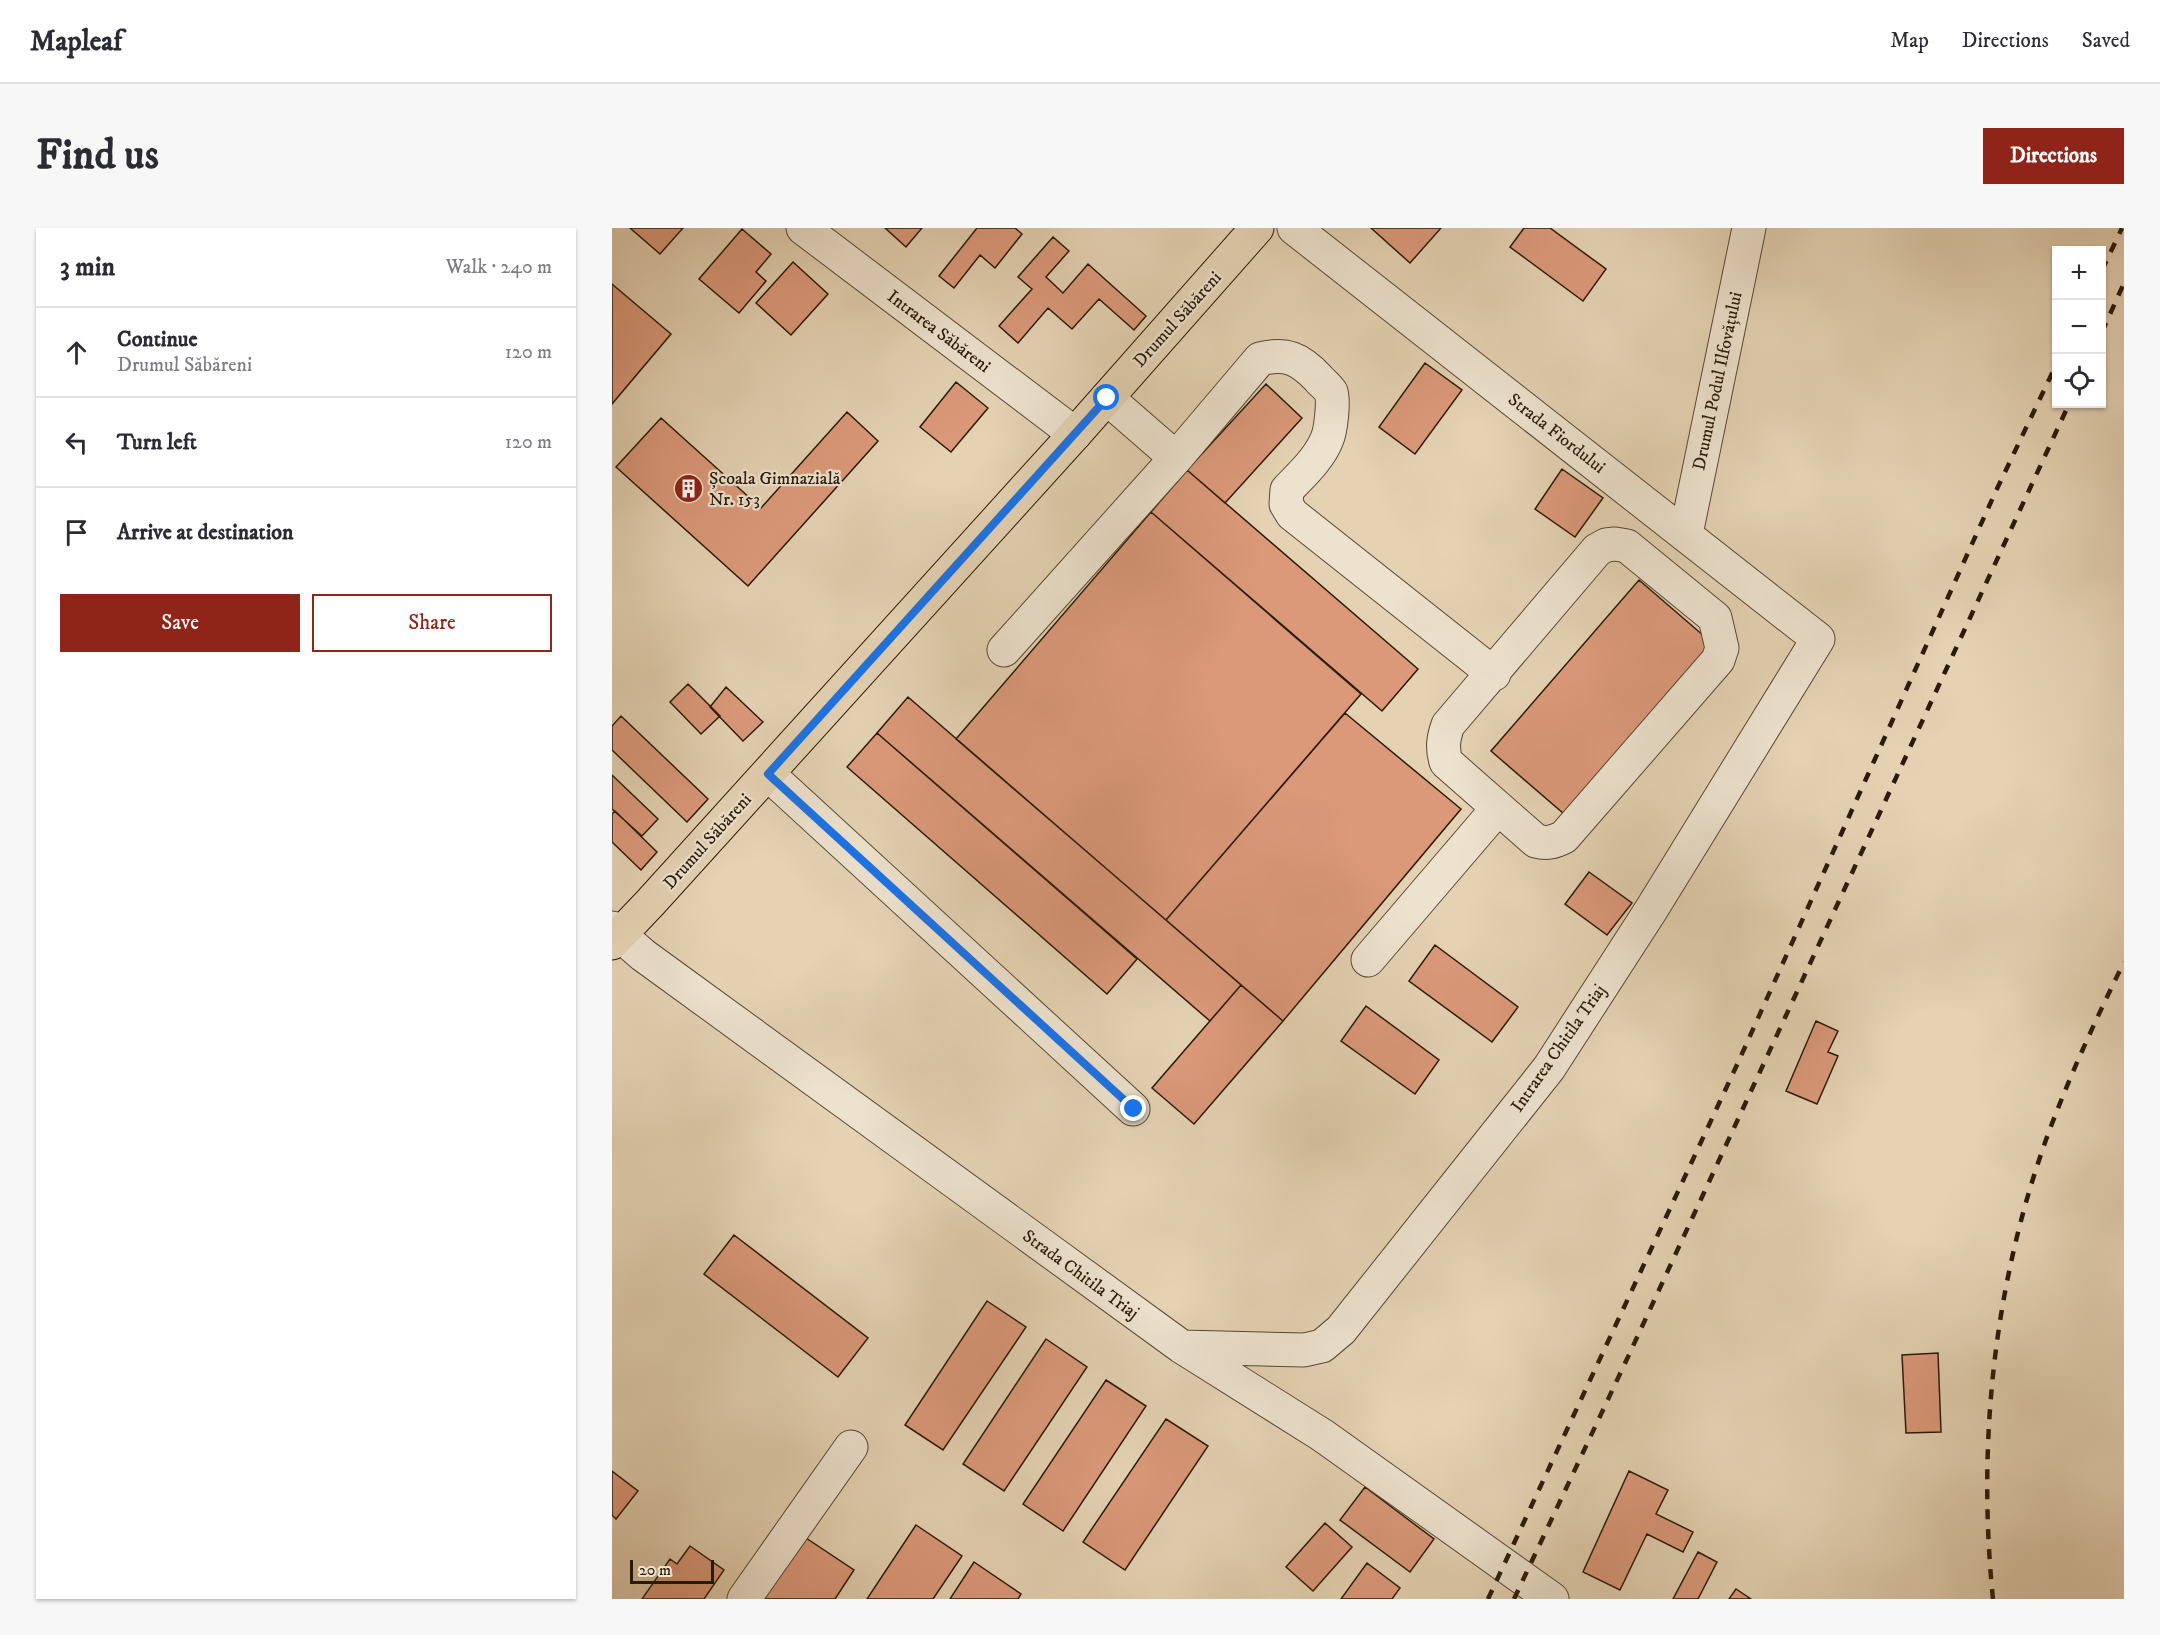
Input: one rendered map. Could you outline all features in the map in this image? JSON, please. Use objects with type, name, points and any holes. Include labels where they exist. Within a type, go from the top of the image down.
[{"type":"main road","name":"Drumul Săbăreni","points":[[614,935],[650,903],[768,774],[1075,434],[1257,228]]},
{"type":"street","name":"Intrarea Săbăreni","points":[[803,228],[1075,434]]},
{"type":"street","name":"Strada Fiordului","points":[[1294,228],[1818,639]]},
{"type":"street","name":"Drumul Podul Ilfovățului","points":[[1686,534],[1749,228]]},
{"type":"street","points":[[1004,650],[1176,458],[1260,359],[1275,355],[1287,357],[1306,366],[1331,392],[1332,411],[1328,438],[1314,462],[1287,490],[1286,504],[1292,514],[1494,674]]},
{"type":"street","points":[[1107,398],[1176,458]]},
{"type":"street","points":[[1606,545],[1627,546],[1715,618],[1722,648],[1718,660],[1564,837],[1554,842],[1536,842],[1446,762],[1443,737],[1448,725],[1494,674],[1597,550],[1606,545]]},
{"type":"street","name":"Intrarea Chitila Triaj","points":[[1182,1347],[1305,1350],[1322,1346],[1341,1330],[1549,1068],[1651,910],[1818,639]]},
{"type":"street","points":[[768,774],[1134,1109]]},
{"type":"street","points":[[1368,960],[1498,808]]},
{"type":"street","name":"Strada Chitila Triaj","points":[[614,935],[1182,1347],[1322,1435],[1552,1599]]},
{"type":"street","points":[[744,1599],[851,1447]]},
{"type":"building","points":[[630,228],[683,228],[660,254]]},
{"type":"building","points":[[885,228],[922,228],[906,247]]},
{"type":"building","points":[[977,228],[1015,228],[1022,234],[995,268],[980,255],[954,288],[939,276]]},
{"type":"building","points":[[1371,228],[1441,228],[1410,263]]},
{"type":"building","points":[[1524,228],[1550,228],[1606,269],[1583,301],[1510,247]]},
{"type":"building","points":[[742,229],[771,254],[756,272],[766,281],[739,313],[699,279]]},
{"type":"building","points":[[1053,237],[1069,251],[1046,277],[1063,293],[1088,264],[1146,316],[1134,330],[1099,299],[1072,329],[1048,308],[1018,343],[999,326],[1032,289],[1018,277]]},
{"type":"building","points":[[793,262],[828,294],[791,335],[756,303]]},
{"type":"building","points":[[612,284],[671,334],[612,404]]},
{"type":"building","points":[[1425,363],[1462,390],[1415,454],[1379,427]]},
{"type":"building","points":[[956,382],[988,408],[951,452],[920,427]]},
{"type":"building","points":[[1266,384],[1302,418],[1225,503],[1187,470]]},
{"type":"building","name":"Școala Gimnazială Nr. 153","points":[[847,412],[878,441],[748,586],[616,467],[661,418],[761,508]]},
{"type":"building","points":[[1562,469],[1603,498],[1575,537],[1535,509]]},
{"type":"building","points":[[1187,470],[1418,669],[1382,711],[1151,512]]},
{"type":"building","points":[[1151,512],[1361,694],[1166,920],[956,739]]},
{"type":"building","points":[[1639,580],[1719,649],[1571,820],[1491,751]]},
{"type":"building","points":[[688,684],[720,716],[701,734],[670,702]]},
{"type":"building","points":[[726,687],[763,722],[743,741],[710,707]]},
{"type":"building","points":[[908,697],[1241,985],[1210,1021],[877,733]]},
{"type":"building","points":[[1345,713],[1461,809],[1283,1021],[1166,920]]},
{"type":"building","points":[[621,716],[708,799],[687,822],[612,750],[612,726]]},
{"type":"building","points":[[877,733],[1137,959],[1107,994],[847,767]]},
{"type":"building","points":[[612,775],[658,819],[642,836],[612,809]]},
{"type":"building","points":[[615,811],[657,852],[641,870],[612,842],[612,814]]},
{"type":"building","points":[[1589,872],[1632,903],[1607,935],[1565,904]]},
{"type":"building","points":[[1435,945],[1518,1007],[1492,1042],[1409,981]]},
{"type":"building","points":[[1241,985],[1283,1021],[1194,1124],[1152,1088]]},
{"type":"building","points":[[1366,1006],[1439,1060],[1415,1094],[1341,1041]]},
{"type":"building","points":[[1816,1021],[1838,1031],[1828,1052],[1838,1056],[1817,1104],[1786,1091]]},
{"type":"building","points":[[734,1235],[868,1338],[838,1377],[704,1274]]},
{"type":"building","points":[[987,1301],[1026,1327],[943,1450],[905,1425]]},
{"type":"building","points":[[1046,1339],[1087,1367],[1004,1491],[963,1464]]},
{"type":"building","points":[[1938,1353],[1941,1432],[1906,1433],[1902,1355]]},
{"type":"building","points":[[1106,1380],[1146,1406],[1063,1531],[1023,1504]]},
{"type":"building","points":[[1166,1419],[1208,1446],[1125,1570],[1083,1542]]},
{"type":"building","points":[[612,1471],[638,1491],[616,1519],[612,1515]]},
{"type":"building","points":[[1629,1471],[1668,1490],[1656,1514],[1693,1532],[1683,1552],[1647,1534],[1620,1590],[1583,1572]]},
{"type":"building","points":[[1365,1487],[1434,1539],[1410,1572],[1340,1520]]},
{"type":"building","points":[[1325,1523],[1352,1547],[1313,1591],[1286,1567]]},
{"type":"building","points":[[916,1525],[962,1556],[933,1599],[867,1599]]},
{"type":"building","points":[[803,1536],[854,1570],[835,1599],[760,1599]]},
{"type":"building","points":[[690,1546],[724,1570],[704,1599],[642,1599],[670,1559],[677,1564]]},
{"type":"building","points":[[1698,1552],[1717,1562],[1698,1599],[1673,1599]]},
{"type":"building","points":[[974,1562],[1021,1594],[1018,1599],[950,1599]]},
{"type":"building","points":[[1367,1563],[1400,1588],[1392,1599],[1341,1599]]},
{"type":"building","points":[[1736,1589],[1751,1599],[1729,1599]]},
{"type":"railway","points":[[2106,262],[2122,228]]},
{"type":"railway","points":[[2106,323],[2124,283]]},
{"type":"railway","points":[[1488,1599],[1736,1067],[1995,493],[2052,373]]},
{"type":"railway","points":[[1514,1599],[2067,408]]},
{"type":"railway","points":[[1993,1599],[1987,1482],[1989,1423],[2002,1307],[2014,1249],[2047,1137],[2083,1048],[2124,962]]},
{"type":"place","name":"Școala Gimnazială Nr. 153","points":[[688,488]]},
{"type":"route","points":[[1107,398],[768,774],[1134,1109]]}]
